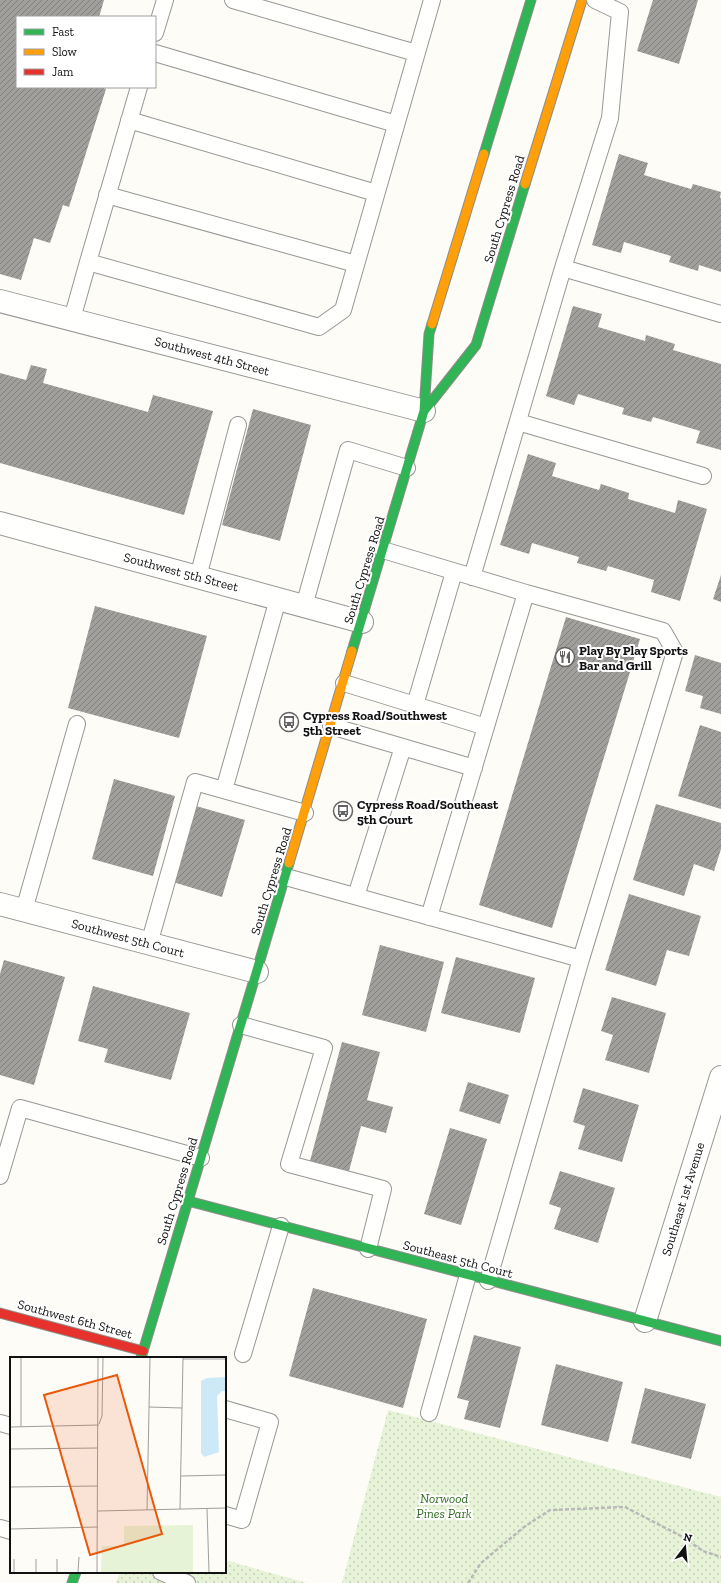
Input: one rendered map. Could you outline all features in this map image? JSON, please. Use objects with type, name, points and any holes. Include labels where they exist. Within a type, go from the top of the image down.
[{"type":"street","name":"South Cypress Road","points":[[142,1355],[408,468],[424,410],[429,334],[531,0]]},
{"type":"street","name":"South Cypress Road","points":[[424,410],[476,345],[582,0]]},
{"type":"street","name":"Southwest 4th Street","points":[[0,301],[424,410]]},
{"type":"street","name":"Southwest 5th Street","points":[[0,523],[362,622]]},
{"type":"street","name":"Southwest 5th Court","points":[[0,904],[257,972]]},
{"type":"street","name":"Southeast 1st Avenue","points":[[645,1321],[721,1077]]},
{"type":"street","name":"Southeast 5th Court","points":[[188,1201],[721,1341]]},
{"type":"street","name":"Southwest 6th Street","points":[[0,1313],[142,1355]]},
{"type":"street","points":[[72,1583],[76,1573]]},
{"type":"lane","points":[[156,30],[165,0]]},
{"type":"lane","points":[[233,0],[416,53]]},
{"type":"lane","points":[[88,262],[319,327],[343,310],[432,0]]},
{"type":"lane","points":[[472,577],[563,268],[610,118],[620,12],[595,0]]},
{"type":"lane","points":[[156,53],[396,124]]},
{"type":"lane","points":[[72,319],[139,88]]},
{"type":"lane","points":[[129,120],[376,193]]},
{"type":"lane","points":[[107,194],[356,264]]},
{"type":"lane","points":[[563,268],[721,314]]},
{"type":"lane","points":[[518,422],[703,476]]},
{"type":"lane","points":[[198,577],[238,425]]},
{"type":"lane","points":[[304,606],[348,450],[408,468]]},
{"type":"lane","points":[[383,550],[526,593],[663,631],[675,652],[581,960],[488,1281]]},
{"type":"lane","points":[[415,705],[454,572]]},
{"type":"lane","points":[[429,917],[526,593]]},
{"type":"lane","points":[[224,790],[278,599]]},
{"type":"lane","points":[[344,683],[486,727]]},
{"type":"lane","points":[[24,910],[77,724]]},
{"type":"lane","points":[[331,726],[474,768]]},
{"type":"lane","points":[[356,896],[403,747]]},
{"type":"lane","points":[[149,944],[195,782],[305,813]]},
{"type":"lane","points":[[286,877],[581,960]]},
{"type":"lane","points":[[241,1025],[324,1048],[289,1164],[383,1189],[368,1249]]},
{"type":"lane","points":[[0,1176],[20,1108],[201,1158]]},
{"type":"lane","points":[[243,1354],[281,1226]]},
{"type":"lane","points":[[429,1413],[468,1275]]},
{"type":"lane","points":[[226,1409],[270,1422],[242,1520],[226,1515]]},
{"type":"lane","points":[[0,1423],[10,1426]]},
{"type":"lane","points":[[0,1528],[10,1531]]},
{"type":"lane","points":[[163,1573],[187,1583]]},
{"type":"path","points":[[468,1583],[481,1563],[524,1527],[550,1510],[625,1507],[681,1536],[703,1551],[721,1557]]},
{"type":"green space","name":"Norwood Pines Park","points":[[388,1410],[721,1497],[721,1583],[342,1583]]},
{"type":"green space","points":[[226,1560],[307,1583],[116,1583],[120,1573],[226,1573]]},
{"type":"building","points":[[0,0],[104,0],[99,16],[16,16],[16,88],[106,89],[69,207],[63,205],[50,243],[34,238],[21,280],[0,274]]},
{"type":"building","points":[[653,0],[698,0],[679,64],[637,51]]},
{"type":"building","points":[[619,154],[648,163],[644,175],[691,189],[693,184],[721,192],[721,272],[699,265],[698,271],[669,262],[671,256],[624,242],[621,253],[592,245]]},
{"type":"building","points":[[573,306],[602,314],[598,327],[645,341],[646,335],[675,344],[673,350],[721,364],[721,450],[696,443],[700,431],[653,417],[651,422],[622,414],[624,408],[578,394],[574,405],[546,396]]},
{"type":"building","points":[[31,365],[47,369],[43,383],[148,412],[153,395],[213,411],[184,515],[0,463],[0,373],[26,380]]},
{"type":"building","points":[[253,409],[311,425],[280,541],[222,525]]},
{"type":"building","points":[[528,454],[556,463],[552,476],[599,490],[601,484],[629,493],[628,499],[675,513],[678,500],[707,509],[680,601],[651,592],[654,580],[608,566],[606,571],[577,563],[579,557],[532,543],[529,554],[500,545]]},
{"type":"building","points":[[721,575],[721,602],[713,599]]},
{"type":"building","points":[[95,606],[207,636],[179,738],[68,708]]},
{"type":"building","points":[[566,617],[640,639],[552,928],[479,905]]},
{"type":"building","points":[[695,655],[721,663],[721,714],[700,708],[703,696],[685,691]]},
{"type":"building","points":[[700,725],[721,732],[721,809],[678,796]]},
{"type":"building","points":[[114,779],[175,796],[153,876],[92,859]]},
{"type":"building","points":[[656,804],[721,823],[721,849],[714,871],[694,864],[684,896],[633,880]]},
{"type":"building","points":[[196,806],[245,820],[222,897],[173,882]]},
{"type":"building","points":[[629,894],[701,916],[689,956],[667,950],[656,986],[605,970]]},
{"type":"building","points":[[380,945],[444,962],[426,1032],[362,1015]]},
{"type":"building","points":[[456,957],[535,978],[520,1033],[441,1013]]},
{"type":"building","points":[[4,960],[65,977],[34,1085],[0,1075],[0,974]]},
{"type":"building","points":[[93,986],[190,1013],[171,1080],[104,1062],[108,1049],[78,1041]]},
{"type":"building","points":[[612,997],[666,1013],[649,1073],[605,1060],[613,1035],[601,1031]]},
{"type":"building","points":[[342,1042],[380,1052],[367,1100],[393,1107],[386,1133],[361,1126],[349,1171],[310,1161]]},
{"type":"building","points":[[468,1082],[509,1095],[500,1124],[459,1111]]},
{"type":"building","points":[[583,1088],[639,1105],[622,1162],[578,1149],[585,1126],[573,1122]]},
{"type":"building","points":[[450,1128],[487,1139],[461,1225],[424,1214]]},
{"type":"building","points":[[560,1171],[615,1188],[598,1243],[554,1229],[561,1208],[549,1204]]},
{"type":"building","points":[[313,1288],[427,1319],[403,1408],[289,1376]]},
{"type":"building","points":[[474,1335],[521,1347],[500,1428],[464,1419],[469,1401],[457,1398]]},
{"type":"building","points":[[556,1364],[623,1382],[608,1442],[541,1425]]},
{"type":"building","points":[[645,1388],[706,1404],[691,1459],[631,1443]]},
{"type":"traffic: fast","points":[[484,154],[531,0]]},
{"type":"traffic: fast","points":[[424,411],[476,345],[525,184]]},
{"type":"traffic: fast","points":[[352,651],[424,411],[429,334],[432,324]]},
{"type":"traffic: fast","points":[[141,1357],[289,863]]},
{"type":"traffic: fast","points":[[188,1201],[721,1341]]},
{"type":"traffic: fast","points":[[72,1583],[76,1573]]},
{"type":"traffic: slow","points":[[525,184],[582,0]]},
{"type":"traffic: slow","points":[[432,324],[484,154]]},
{"type":"traffic: slow","points":[[289,863],[352,651]]},
{"type":"traffic: jam","points":[[0,1313],[143,1351]]},
{"type":"place","name":"Play By Play Sports Bar and Grill","points":[[565,657]]},
{"type":"place","name":"Cypress Road/Southwest 5th Street","points":[[289,722]]},
{"type":"place","name":"Cypress Road/Southeast 5th Court","points":[[343,811]]}]
